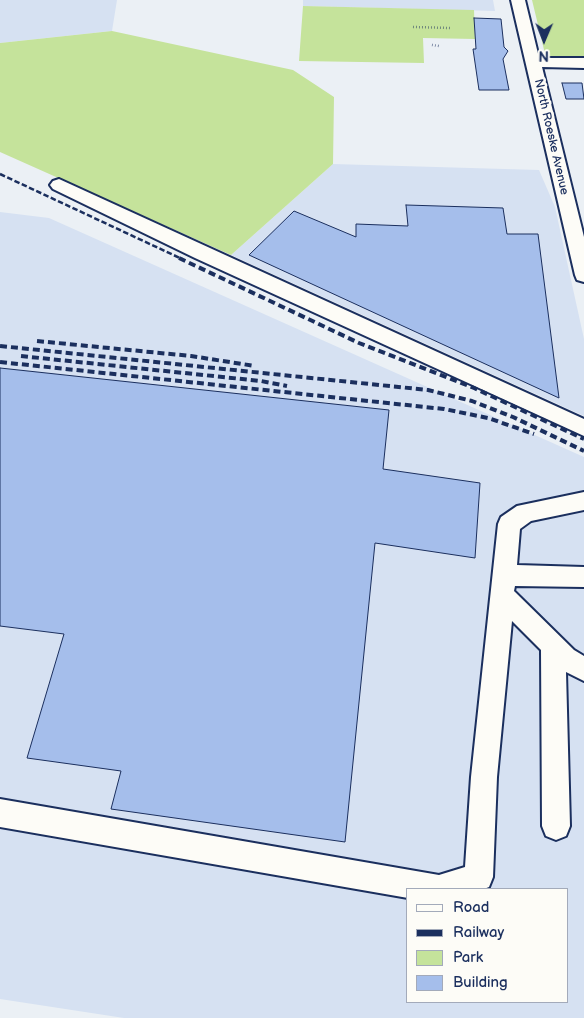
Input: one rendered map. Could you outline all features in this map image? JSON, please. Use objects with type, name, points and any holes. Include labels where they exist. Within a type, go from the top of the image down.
[{"type":"street","name":"North Roeske Avenue","points":[[518,0],[584,275]]},
{"type":"street","points":[[533,62],[584,63]]},
{"type":"street","points":[[59,185],[219,261],[584,428]]},
{"type":"street","points":[[442,888],[479,876],[484,777],[509,524],[525,512],[584,502]]},
{"type":"street","points":[[503,585],[584,577]]},
{"type":"street","points":[[503,585],[554,647],[565,658],[584,669]]},
{"type":"street","points":[[554,647],[556,826]]},
{"type":"street","points":[[0,813],[433,888]]},
{"type":"path","points":[[413,27],[450,28]]},
{"type":"path","points":[[432,45],[439,46]]},
{"type":"shaded area","points":[[0,0],[117,0],[112,31],[0,43]]},
{"type":"shaded area","points":[[303,0],[493,0],[495,11],[303,6]]},
{"type":"shaded area","points":[[333,164],[539,170],[555,207],[584,339],[584,416],[231,255]]},
{"type":"shaded area","points":[[0,212],[49,218],[584,457],[584,1018],[124,1018],[0,999]]},
{"type":"green space","points":[[532,0],[584,0],[584,58],[546,58]]},
{"type":"green space","points":[[303,6],[474,10],[475,39],[423,38],[424,63],[299,61]]},
{"type":"green space","points":[[112,31],[293,70],[334,97],[333,164],[231,255],[0,152],[0,43]]},
{"type":"building","points":[[474,18],[501,19],[504,47],[508,51],[503,59],[509,90],[479,90],[473,49],[476,49]]},
{"type":"building","points":[[562,83],[582,83],[584,99],[566,99]]},
{"type":"building","points":[[406,205],[503,208],[507,234],[538,234],[559,398],[249,255],[294,211],[356,237],[356,224],[408,226]]},
{"type":"building","points":[[0,368],[389,410],[383,469],[480,483],[475,558],[375,543],[345,842],[111,809],[121,771],[27,758],[64,634],[0,626]]},
{"type":"railway","points":[[0,174],[182,259]]},
{"type":"railway","points":[[179,258],[359,343],[474,388],[584,439]]},
{"type":"railway","points":[[37,341],[191,356],[255,366]]},
{"type":"railway","points":[[0,346],[428,390],[472,401],[513,417],[584,451]]},
{"type":"railway","points":[[21,356],[261,381],[287,386]]},
{"type":"railway","points":[[0,362],[444,409],[488,418],[534,434]]}]
